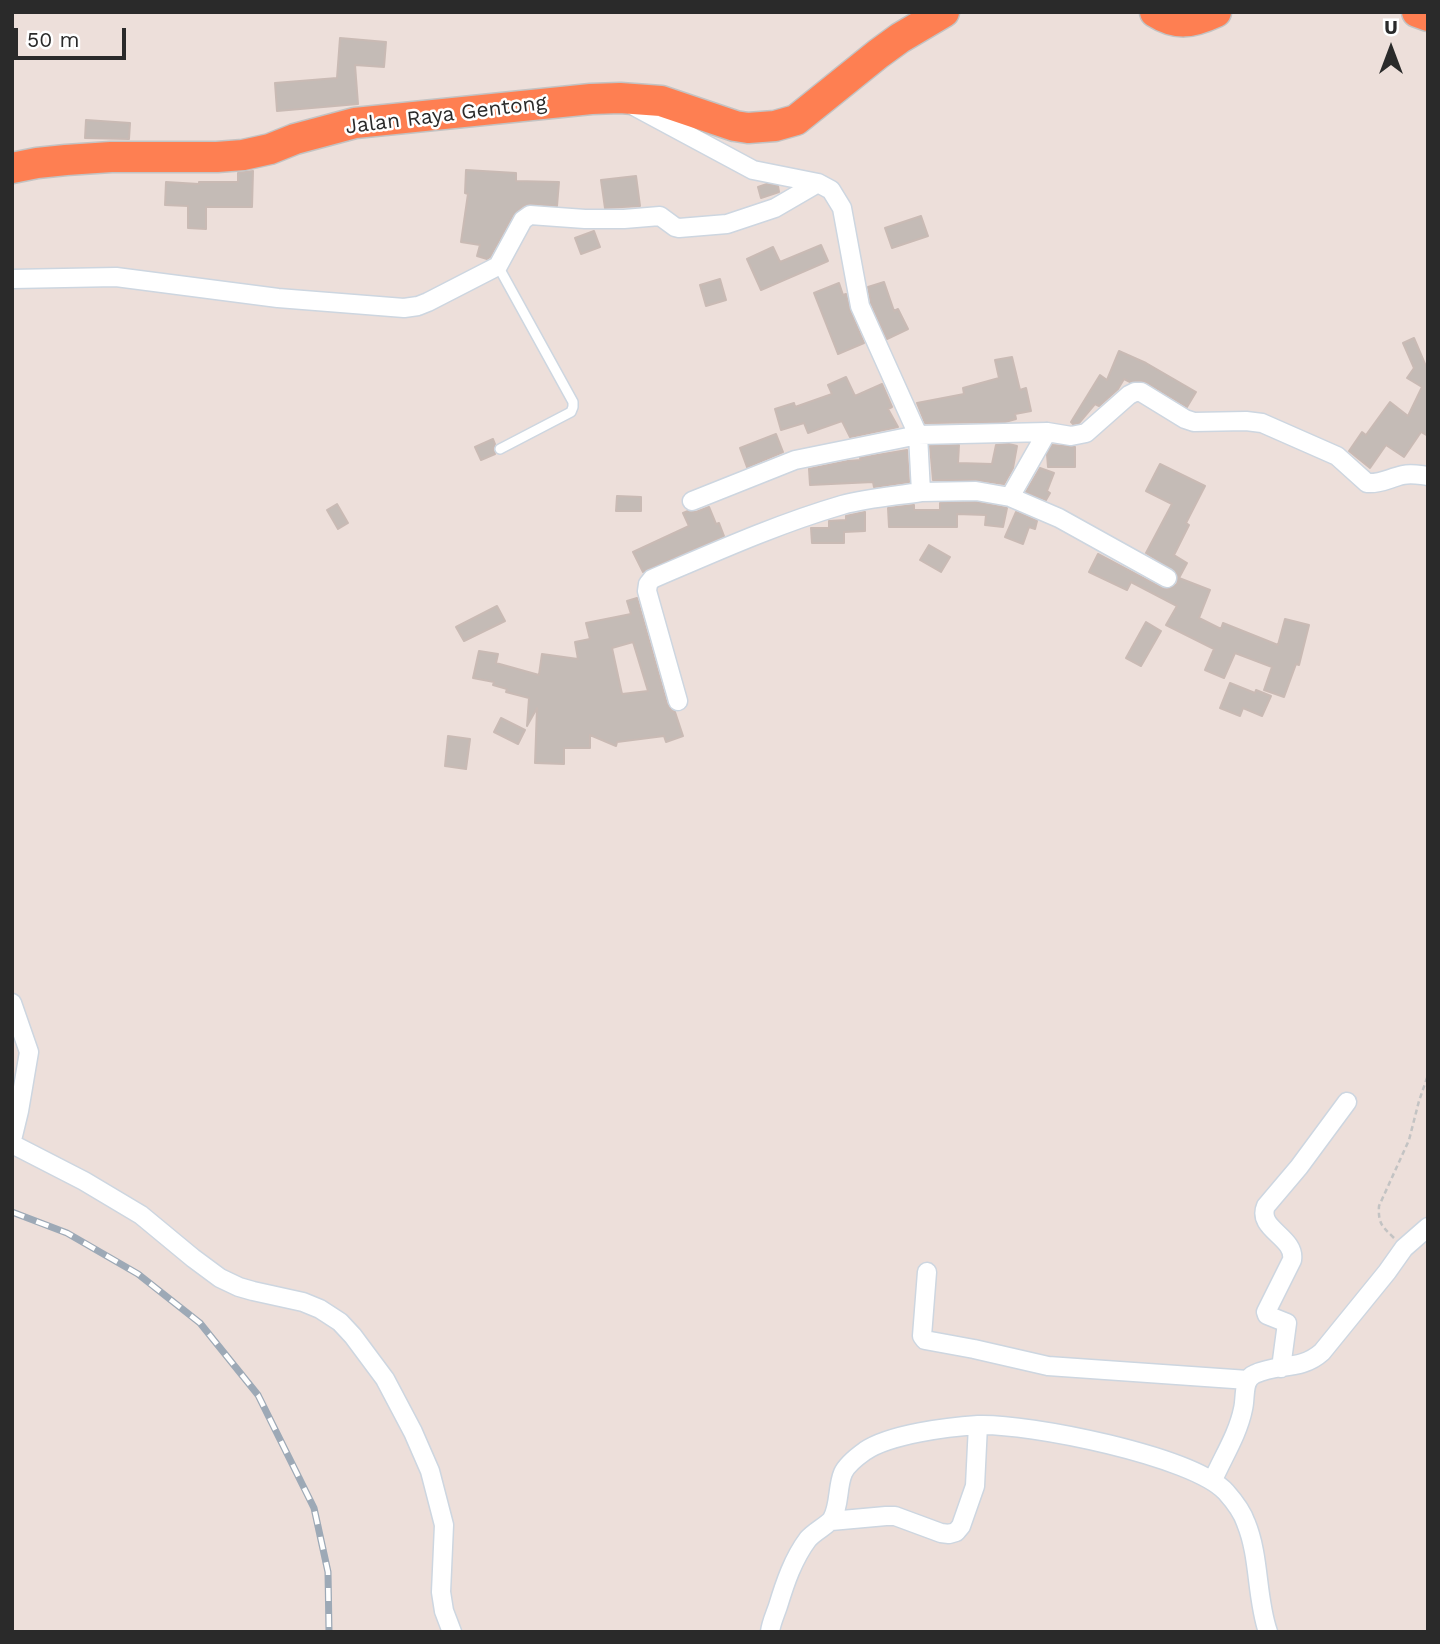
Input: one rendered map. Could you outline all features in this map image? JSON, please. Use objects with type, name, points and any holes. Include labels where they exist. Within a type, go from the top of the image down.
[{"type":"highway","name":"Jalan Raya Gentong","points":[[12,168],[77,159],[243,155],[355,123],[620,98],[661,101],[735,126],[775,126],[796,120],[878,54],[944,12]]},
{"type":"highway","points":[[1155,12],[1173,22],[1186,22],[1216,12]]},
{"type":"highway","points":[[1417,12],[1428,16]]},
{"type":"street","points":[[620,98],[753,170],[818,183],[831,190],[842,208],[860,306],[918,435],[922,492]]},
{"type":"street","points":[[12,279],[116,277],[278,298],[404,308],[428,302],[498,266],[523,220],[530,215],[585,219],[660,216],[679,228],[716,226],[775,208],[818,183]]},
{"type":"street","points":[[692,501],[795,460],[918,435],[1047,432],[1072,436],[1086,433],[1135,392],[1141,392],[1194,422],[1262,423],[1337,456],[1367,483],[1380,483],[1401,475],[1428,476]]},
{"type":"street","points":[[1010,497],[1047,432]]},
{"type":"street","points":[[678,701],[647,591],[652,579],[792,521],[844,505],[922,492],[976,491],[1010,497],[1059,518],[1167,578]]},
{"type":"street","points":[[12,1003],[29,1052],[12,1142],[141,1215],[220,1278],[246,1289],[303,1302],[320,1309],[340,1322],[385,1379],[430,1471],[444,1525],[441,1592],[444,1611],[452,1632]]},
{"type":"street","points":[[1281,1368],[1287,1323],[1267,1314],[1266,1310],[1293,1254],[1291,1248],[1266,1221],[1264,1211],[1347,1102]]},
{"type":"street","points":[[1213,1480],[1240,1422],[1248,1380],[1255,1373],[1313,1360],[1404,1248],[1428,1227]]},
{"type":"street","points":[[927,1272],[922,1336],[925,1340],[1048,1366],[1248,1380]]},
{"type":"street","points":[[770,1632],[785,1583],[802,1549],[816,1530],[831,1521],[895,1516],[941,1533],[956,1532],[974,1492],[978,1425]]},
{"type":"street","points":[[831,1521],[844,1470],[867,1450],[901,1437],[978,1425],[1033,1429],[1131,1450],[1213,1480],[1238,1508],[1247,1523],[1268,1632]]},
{"type":"lane","points":[[498,266],[573,402],[571,412],[500,449]]},
{"type":"path","points":[[1404,1248],[1380,1224],[1379,1206],[1409,1140],[1428,1074]]},
{"type":"building","points":[[340,38],[386,42],[384,67],[355,65],[358,104],[277,111],[275,83],[337,78]]},
{"type":"building","points":[[86,120],[130,123],[129,139],[85,138]]},
{"type":"building","points":[[466,170],[516,173],[516,181],[559,182],[557,206],[523,206],[513,215],[490,257],[487,259],[477,256],[480,245],[461,242],[468,194],[465,193]]},
{"type":"building","points":[[253,171],[252,207],[206,207],[206,229],[188,228],[188,206],[165,205],[166,182],[238,182],[238,173]]},
{"type":"building","points":[[636,176],[640,206],[605,208],[601,180]]},
{"type":"building","points":[[767,184],[778,186],[779,192],[761,198],[758,187]]},
{"type":"building","points":[[921,216],[928,236],[892,248],[885,228]]},
{"type":"building","points":[[594,231],[600,247],[581,254],[575,238]]},
{"type":"building","points":[[821,245],[828,261],[761,290],[747,259],[773,247],[780,262]]},
{"type":"building","points":[[720,279],[726,300],[706,306],[700,285]]},
{"type":"building","points":[[884,282],[894,311],[898,309],[908,329],[887,339],[871,303],[868,287]]},
{"type":"building","points":[[839,283],[843,295],[846,294],[850,311],[864,343],[838,354],[814,293]]},
{"type":"building","points":[[1414,338],[1428,366],[1428,436],[1421,432],[1404,457],[1386,445],[1370,468],[1349,451],[1362,432],[1366,435],[1390,402],[1408,416],[1422,387],[1407,378],[1414,368],[1403,343]]},
{"type":"building","points":[[1119,351],[1196,392],[1187,407],[1146,382],[1130,382],[1124,379],[1118,389],[1099,406],[1095,404],[1079,423],[1073,424],[1071,422],[1100,375],[1107,380]]},
{"type":"building","points":[[1012,357],[1020,390],[1026,388],[1031,411],[1015,414],[1016,419],[1005,422],[925,423],[917,403],[964,394],[963,388],[999,378],[995,360]]},
{"type":"building","points":[[846,377],[855,396],[882,384],[892,407],[888,409],[898,427],[850,437],[842,421],[808,433],[804,423],[781,430],[775,409],[794,403],[795,407],[832,394],[828,385]]},
{"type":"building","points":[[776,434],[783,452],[747,467],[740,448]]},
{"type":"building","points":[[493,439],[495,454],[481,460],[475,447]]},
{"type":"building","points":[[959,445],[958,463],[992,464],[996,445],[1017,446],[1013,468],[1004,484],[976,480],[933,480],[930,446]]},
{"type":"building","points":[[1052,445],[1075,447],[1075,467],[1048,467],[1047,454]]},
{"type":"building","points":[[907,450],[909,482],[874,487],[873,482],[810,485],[809,469]]},
{"type":"building","points":[[1160,464],[1205,486],[1186,523],[1189,525],[1174,555],[1187,563],[1179,578],[1210,590],[1199,618],[1221,629],[1223,623],[1278,645],[1285,619],[1309,625],[1299,665],[1296,664],[1284,697],[1264,690],[1272,667],[1235,653],[1224,678],[1205,670],[1214,649],[1166,625],[1177,606],[1131,582],[1127,590],[1089,572],[1098,554],[1162,588],[1168,589],[1177,584],[1176,572],[1146,553],[1172,504],[1146,491]]},
{"type":"building","points":[[1040,468],[1054,473],[1046,500],[1026,492]]},
{"type":"building","points":[[617,496],[641,497],[641,511],[616,511]]},
{"type":"building","points":[[975,502],[1007,508],[1003,527],[985,525],[986,515],[957,514],[957,527],[889,527],[888,508],[914,505],[914,510],[940,510],[940,503]]},
{"type":"building","points":[[337,504],[348,523],[338,529],[327,510]]},
{"type":"building","points":[[709,507],[724,536],[643,572],[633,552],[689,526],[683,513]]},
{"type":"building","points":[[865,512],[865,531],[844,532],[844,543],[812,543],[811,528],[829,528],[829,521],[846,520],[846,516]]},
{"type":"building","points":[[1016,512],[1037,521],[1035,529],[1029,527],[1023,544],[1005,537]]},
{"type":"building","points":[[929,545],[950,557],[941,572],[920,560]]},
{"type":"building","points":[[637,598],[667,704],[675,712],[683,736],[666,742],[664,736],[617,742],[616,746],[590,735],[590,748],[564,748],[564,764],[535,763],[537,708],[527,726],[529,698],[506,692],[507,689],[493,685],[494,682],[473,678],[479,651],[498,654],[496,663],[539,675],[542,654],[578,659],[575,642],[590,639],[586,623],[631,614],[627,601]],"holes":[[[633,642],[648,691],[622,694],[612,648]]]},
{"type":"building","points":[[497,606],[505,621],[464,641],[456,627]]},
{"type":"building","points":[[1146,622],[1161,631],[1141,666],[1126,658]]},
{"type":"building","points":[[1230,683],[1271,696],[1262,716],[1243,708],[1240,716],[1220,708]]},
{"type":"building","points":[[501,718],[525,730],[518,744],[494,732]]},
{"type":"building","points":[[448,736],[470,739],[466,769],[445,766]]},
{"type":"railway","points":[[12,1212],[67,1233],[138,1274],[200,1323],[258,1395],[314,1508],[328,1572],[329,1632]]}]
